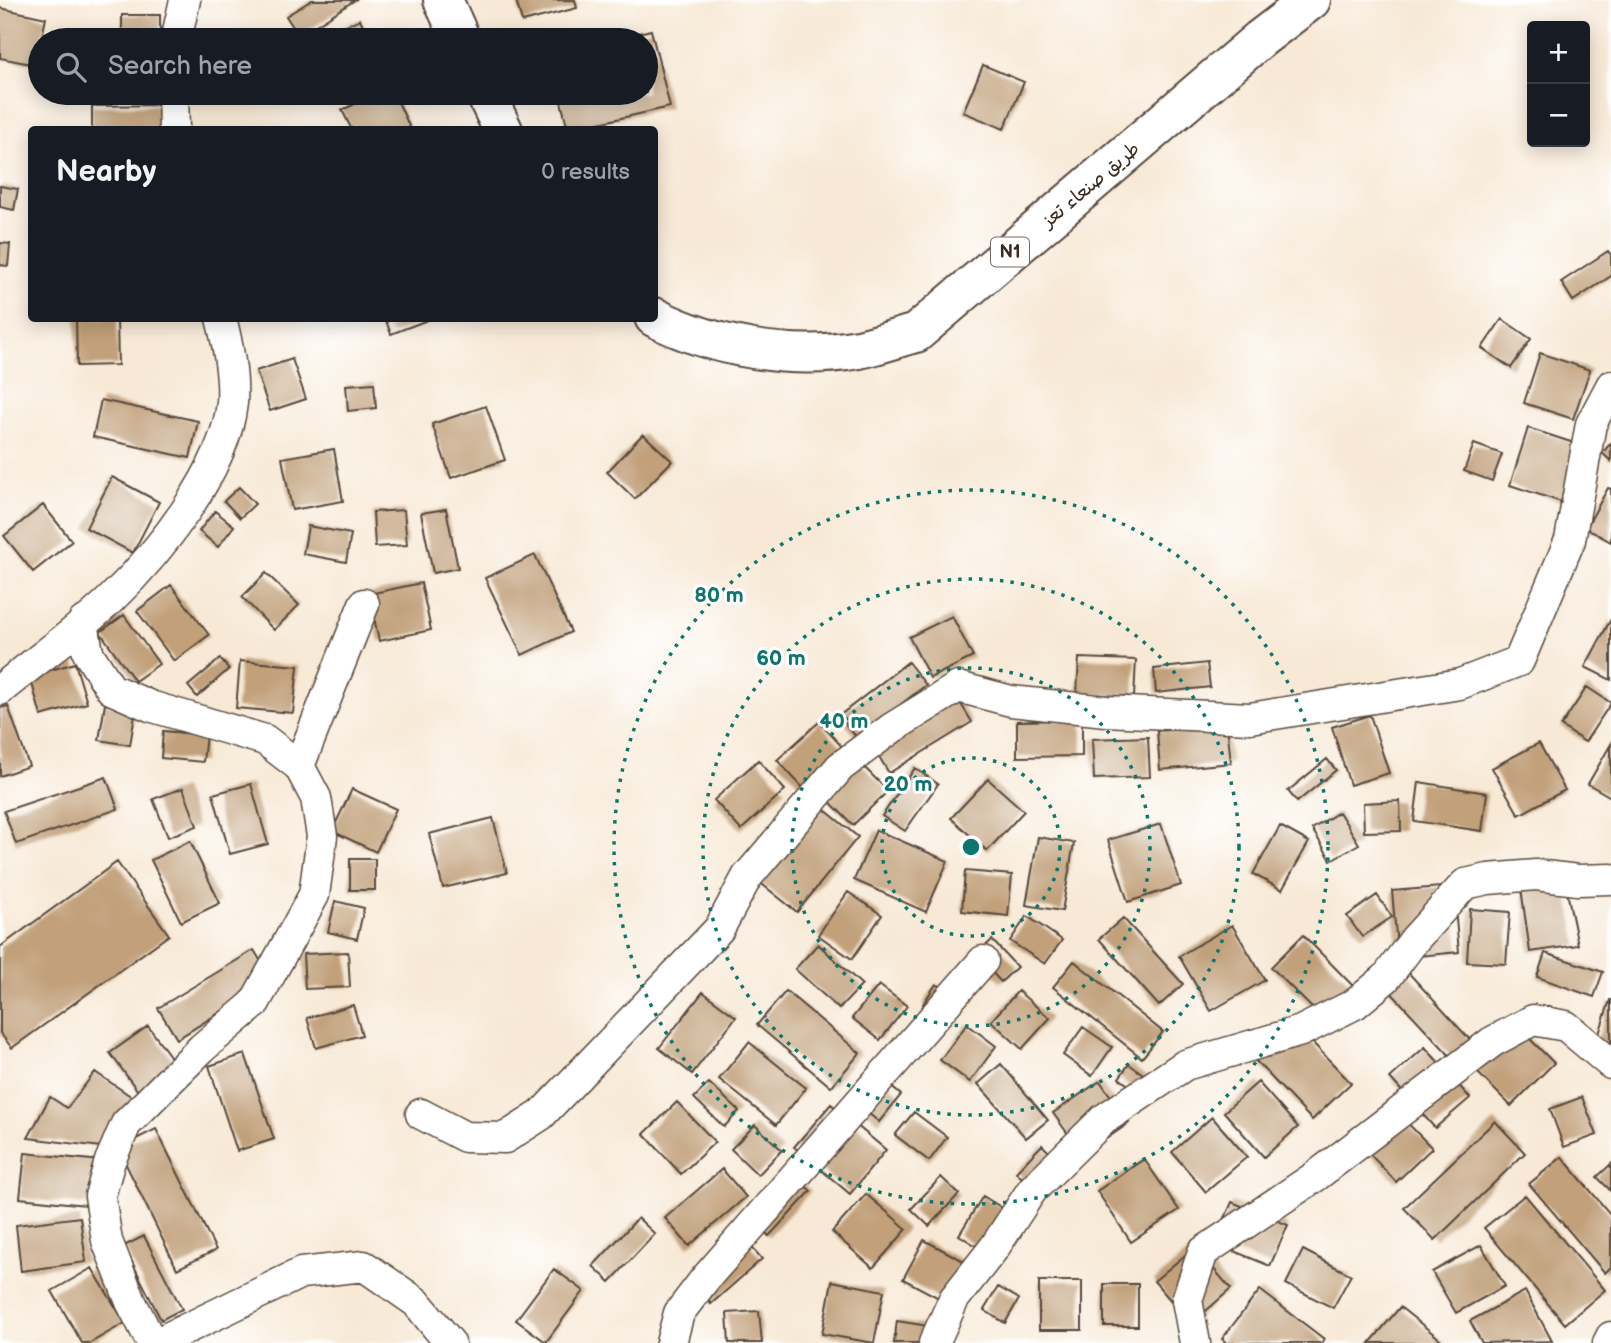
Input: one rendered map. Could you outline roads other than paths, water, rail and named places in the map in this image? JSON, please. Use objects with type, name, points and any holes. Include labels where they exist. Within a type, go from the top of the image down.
[{"type":"highway","points":[[443,0],[456,28]]},
{"type":"highway","name":"طريق صنعاء تعز","points":[[658,319],[711,341],[799,354],[858,349],[916,333],[1260,39],[1311,0]]},
{"type":"highway","points":[[491,105],[501,126]]},
{"type":"street","points":[[179,28],[185,0]]},
{"type":"street","points":[[173,105],[174,126]]},
{"type":"street","points":[[0,690],[111,599],[169,533],[215,460],[232,403],[230,354],[222,322]]},
{"type":"street","points":[[421,1114],[465,1137],[505,1138],[541,1115],[719,929],[747,877],[840,767],[892,728],[958,687],[1011,701],[1106,710],[1250,718],[1460,684],[1519,661],[1570,540],[1591,424],[1611,386]]},
{"type":"street","points":[[299,766],[364,604]]},
{"type":"street","points":[[83,622],[88,653],[111,689],[150,706],[265,740],[299,766],[316,797],[322,836],[314,895],[254,1004],[202,1048],[126,1124],[100,1196],[107,1241],[131,1302],[154,1343],[301,1273],[364,1266],[416,1302],[450,1343]]},
{"type":"street","points":[[934,1343],[954,1299],[994,1248],[1031,1190],[1104,1119],[1185,1065],[1301,1031],[1355,1003],[1386,978],[1415,939],[1465,884],[1488,878],[1536,875],[1578,880],[1611,878]]},
{"type":"street","points":[[671,1343],[679,1313],[705,1279],[983,961]]},
{"type":"street","points":[[1195,1343],[1187,1300],[1203,1252],[1316,1176],[1492,1042],[1533,1020],[1566,1026],[1611,1065]]},
{"type":"street","points":[[1608,1343],[1611,1337]]}]
